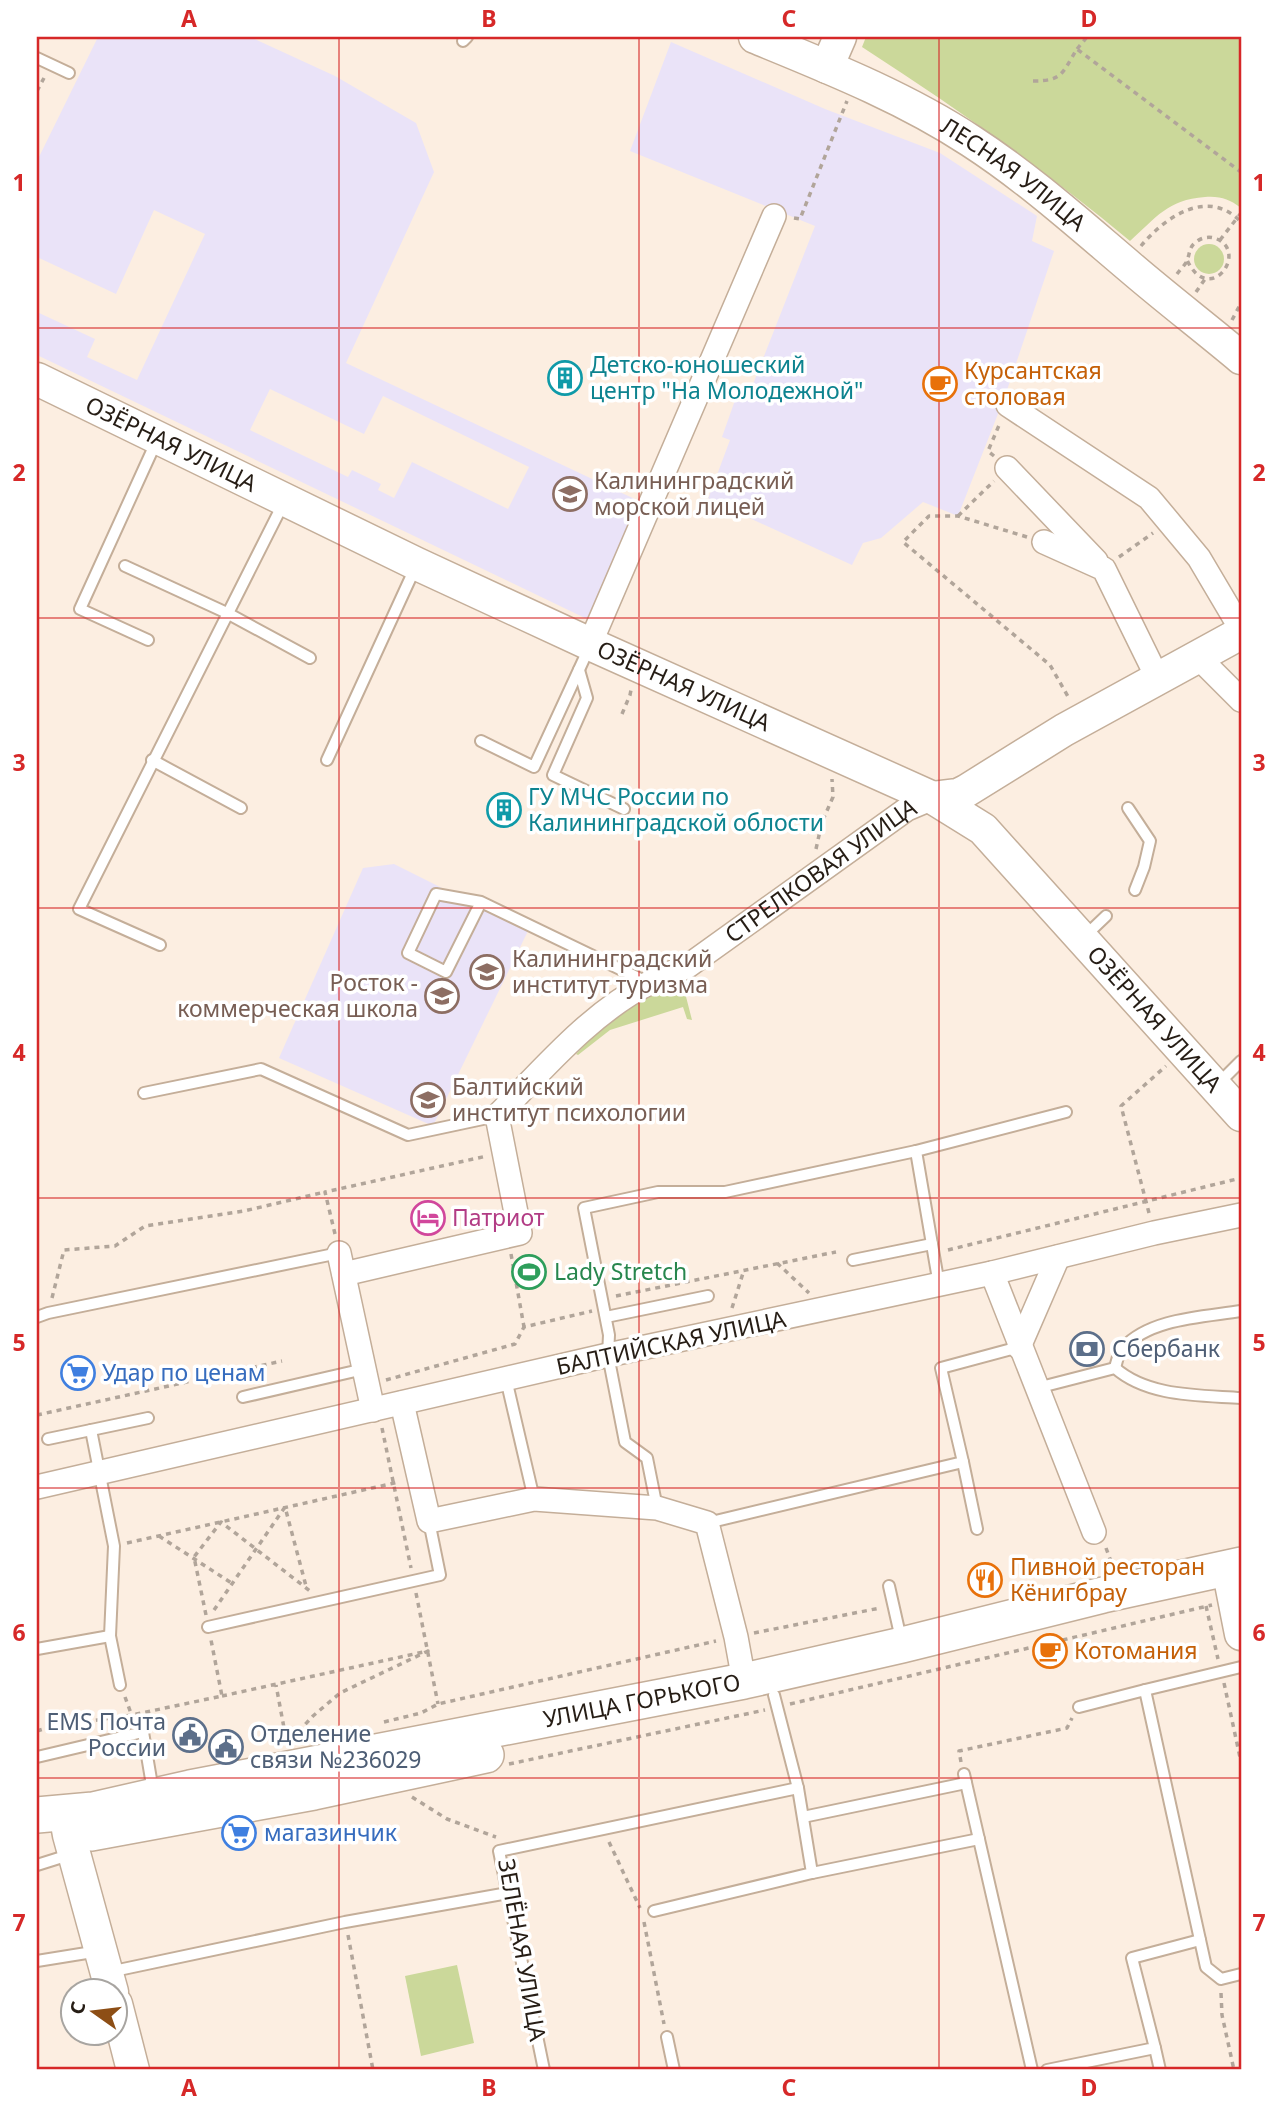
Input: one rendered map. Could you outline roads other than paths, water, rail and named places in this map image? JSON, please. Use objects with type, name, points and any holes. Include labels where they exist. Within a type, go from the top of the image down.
[{"type":"main road","name":"УЛИЦА ГОРЬКОГО","points":[[56,1831],[154,1797],[190,1788],[765,1694],[902,1645],[1103,1595],[1230,1584]]},
{"type":"main road","name":"УЛИЦА ГОРЬКОГО","points":[[56,1831],[98,1833],[314,1792],[765,1694],[1230,1584]]},
{"type":"street","name":"ЛЕСНАЯ УЛИЦА","points":[[755,37],[841,73],[914,108],[971,141],[1047,195],[1241,358]]},
{"type":"street","points":[[840,37],[841,73]]},
{"type":"street","points":[[585,657],[774,216]]},
{"type":"street","name":"ОЗЁРНАЯ УЛИЦА","points":[[37,379],[416,564],[585,657],[933,798],[983,829],[1241,1115]]},
{"type":"street","points":[[1008,405],[1149,498],[1199,558],[1241,631]]},
{"type":"street","points":[[1007,468],[1104,569],[1158,680]]},
{"type":"street","points":[[1044,542],[1104,569]]},
{"type":"street","name":"СТРЕЛКОВАЯ УЛИЦА","points":[[497,1116],[556,1056],[615,1005],[649,983],[688,966],[907,809],[933,798],[958,795],[966,791],[1068,724],[1199,658],[1241,631]]},
{"type":"street","points":[[1199,658],[1241,700]]},
{"type":"street","points":[[371,1395],[342,1264],[514,1234],[497,1116]]},
{"type":"street","name":"БАЛТИЙСКАЯ УЛИЦА","points":[[101,1474],[371,1395],[402,1404],[608,1355],[939,1285],[1154,1233],[1241,1215]]},
{"type":"street","points":[[1019,1347],[1058,1257]]},
{"type":"street","points":[[992,1273],[1094,1532]]},
{"type":"street","points":[[402,1404],[429,1521],[534,1499],[657,1508],[707,1524],[736,1637],[765,1694]]},
{"type":"street","points":[[37,1487],[101,1474]]},
{"type":"street","points":[[1230,1584],[1241,1634]]},
{"type":"street","points":[[56,1831],[107,1971]]},
{"type":"street","points":[[127,2048],[133,2070]]},
{"type":"lane","points":[[37,58],[69,73]]},
{"type":"lane","points":[[148,640],[80,609],[158,438]]},
{"type":"lane","points":[[160,945],[79,909],[285,499]]},
{"type":"lane","points":[[327,760],[416,564]]},
{"type":"lane","points":[[125,566],[227,612],[310,658]]},
{"type":"lane","points":[[481,741],[534,767],[585,657]]},
{"type":"lane","points":[[585,657],[587,698],[553,775],[624,809]]},
{"type":"lane","points":[[152,760],[241,808]]},
{"type":"lane","points":[[1128,808],[1150,841],[1135,890]]},
{"type":"lane","points":[[481,902],[446,972],[408,953],[436,894],[481,902],[649,983]]},
{"type":"lane","points":[[1082,939],[1106,916]]},
{"type":"lane","points":[[1215,1086],[1241,1062]]},
{"type":"lane","points":[[144,1093],[261,1069],[408,1135],[497,1116]]},
{"type":"lane","points":[[657,1508],[647,1458],[625,1442],[608,1355],[606,1317],[584,1208],[658,1192],[725,1192],[916,1151],[1066,1112]]},
{"type":"lane","points":[[916,1151],[939,1285]]},
{"type":"lane","points":[[853,1260],[932,1244]]},
{"type":"lane","points":[[37,1317],[342,1264]]},
{"type":"lane","points":[[606,1317],[708,1296]]},
{"type":"lane","points":[[1115,1368],[1121,1349],[1140,1334],[1171,1323],[1241,1311]]},
{"type":"lane","points":[[977,1529],[941,1368],[1019,1347]]},
{"type":"lane","points":[[1037,1388],[1115,1368]]},
{"type":"lane","points":[[1115,1368],[1128,1379],[1151,1388],[1241,1398]]},
{"type":"lane","points":[[506,1379],[534,1499]]},
{"type":"lane","points":[[243,1397],[371,1395]]},
{"type":"lane","points":[[48,1439],[148,1418]]},
{"type":"lane","points":[[91,1430],[114,1546],[110,1636],[120,1685]]},
{"type":"lane","points":[[707,1524],[963,1462]]},
{"type":"lane","points":[[208,1624],[440,1575],[429,1521]]},
{"type":"lane","points":[[889,1586],[902,1645]]},
{"type":"lane","points":[[37,1649],[110,1636]]},
{"type":"lane","points":[[1079,1707],[1241,1667]]},
{"type":"lane","points":[[1145,1690],[1206,1967],[1221,1979],[1241,1974]]},
{"type":"lane","points":[[765,1694],[798,1788],[812,1873]]},
{"type":"lane","points":[[37,1757],[143,1732],[154,1797]]},
{"type":"lane","points":[[803,1817],[965,1778],[1032,2070]]},
{"type":"lane","name":"ЗЕЛЁНАЯ УЛИЦА","points":[[544,2070],[499,1851],[798,1788]]},
{"type":"lane","points":[[37,1865],[56,1831]]},
{"type":"lane","points":[[654,1911],[812,1873],[979,1839]]},
{"type":"lane","points":[[37,1961],[107,1971],[345,1922],[508,1893]]},
{"type":"lane","points":[[1160,2070],[1132,1958],[1199,1940]]},
{"type":"lane","points":[[667,2037],[674,2070]]},
{"type":"lane","points":[[1046,2070],[1155,2048]]},
{"type":"place","name":"Детско-юношеский центр \"На Молодежной\"","points":[[565,378]]},
{"type":"place","name":"Курсантская столовая","points":[[940,384]]},
{"type":"place","name":"Калининградский морской лицей","points":[[570,494]]},
{"type":"place","name":"ГУ МЧС России по Калининградской облости","points":[[504,810]]},
{"type":"place","name":"Калининградский институт туризма","points":[[487,972]]},
{"type":"place","name":"Росток - коммерческая школа","points":[[442,996]]},
{"type":"place","name":"Балтийский институт психологии","points":[[428,1100]]},
{"type":"place","name":"Патриот","points":[[428,1218]]},
{"type":"place","name":"Lady Stretch","points":[[529,1272]]},
{"type":"place","name":"Сбербанк","points":[[1087,1349]]},
{"type":"place","name":"Удар по ценам","points":[[78,1373]]},
{"type":"place","name":"Пивной ресторан Кёнигбрау","points":[[985,1580]]},
{"type":"place","name":"Котомания","points":[[1050,1651]]},
{"type":"place","name":"EMS Почта России","points":[[190,1735]]},
{"type":"place","name":"Отделение связи №236029","points":[[226,1747]]},
{"type":"place","name":"магазинчик","points":[[239,1833]]}]
